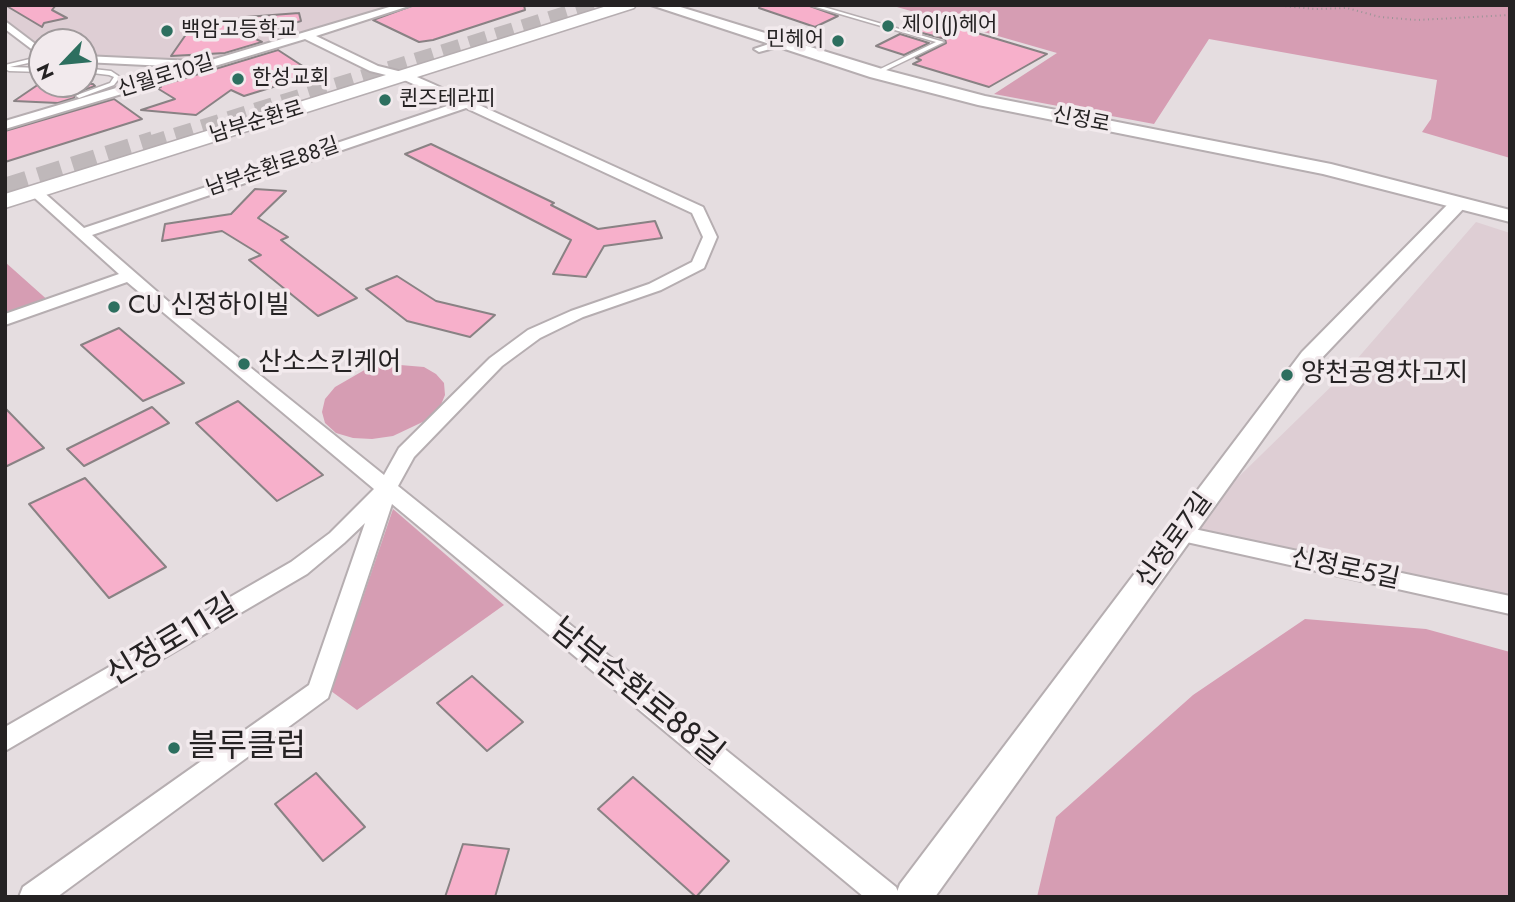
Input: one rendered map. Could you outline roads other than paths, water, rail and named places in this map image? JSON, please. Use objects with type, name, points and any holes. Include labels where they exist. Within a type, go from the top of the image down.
[{"type":"main road","name":"남부순환로","points":[[5,183],[583,5]]},
{"type":"main road","name":"남부순환로","points":[[5,201],[628,5]]},
{"type":"main road","name":"신정로","points":[[658,5],[876,73],[984,101],[1324,168],[1510,216]]},
{"type":"street","name":"신월로10길","points":[[5,125],[407,5]]},
{"type":"street","points":[[5,24],[28,44]]},
{"type":"street","points":[[33,897],[319,691],[386,490],[407,453],[496,362],[534,334],[577,314],[655,288],[699,265],[710,237],[698,211],[406,76],[374,69],[306,35]]},
{"type":"street","points":[[759,49],[781,43]]},
{"type":"street","points":[[98,60],[208,65]]},
{"type":"street","name":"남부순환로88길","points":[[82,233],[465,104]]},
{"type":"street","points":[[5,320],[131,275],[35,192]]},
{"type":"street","name":"신정로7길","points":[[913,897],[1310,357],[1459,203]]},
{"type":"street","name":"남부순환로88길","points":[[131,275],[163,305],[386,490],[886,897]]},
{"type":"street","name":"신정로11길","points":[[5,740],[299,568],[337,538],[386,490]]},
{"type":"street","name":"신정로5길","points":[[1180,534],[1510,605]]},
{"type":"lane","points":[[811,5],[941,42],[876,73]]},
{"type":"lane","points":[[781,43],[820,30]]},
{"type":"lane","points":[[5,68],[28,61]]},
{"type":"lane","points":[[5,68],[28,69]]},
{"type":"lane","points":[[98,72],[111,73],[117,77],[112,84],[98,89]]},
{"type":"tunnel","points":[[149,145],[598,5]]},
{"type":"tunnel","points":[[5,190],[154,143]]},
{"type":"place","name":"제이(J)헤어","points":[[888,26]]},
{"type":"place","name":"백암고등학교","points":[[167,31]]},
{"type":"place","name":"민헤어","points":[[838,41]]},
{"type":"place","name":"한성교회","points":[[238,79]]},
{"type":"place","name":"퀸즈테라피","points":[[385,100]]},
{"type":"place","name":"CU 신정하이빌","points":[[114,307]]},
{"type":"place","name":"산소스킨케어","points":[[244,364]]},
{"type":"place","name":"양천공영차고지","points":[[1287,375]]},
{"type":"place","name":"블루클럽","points":[[174,748]]}]
